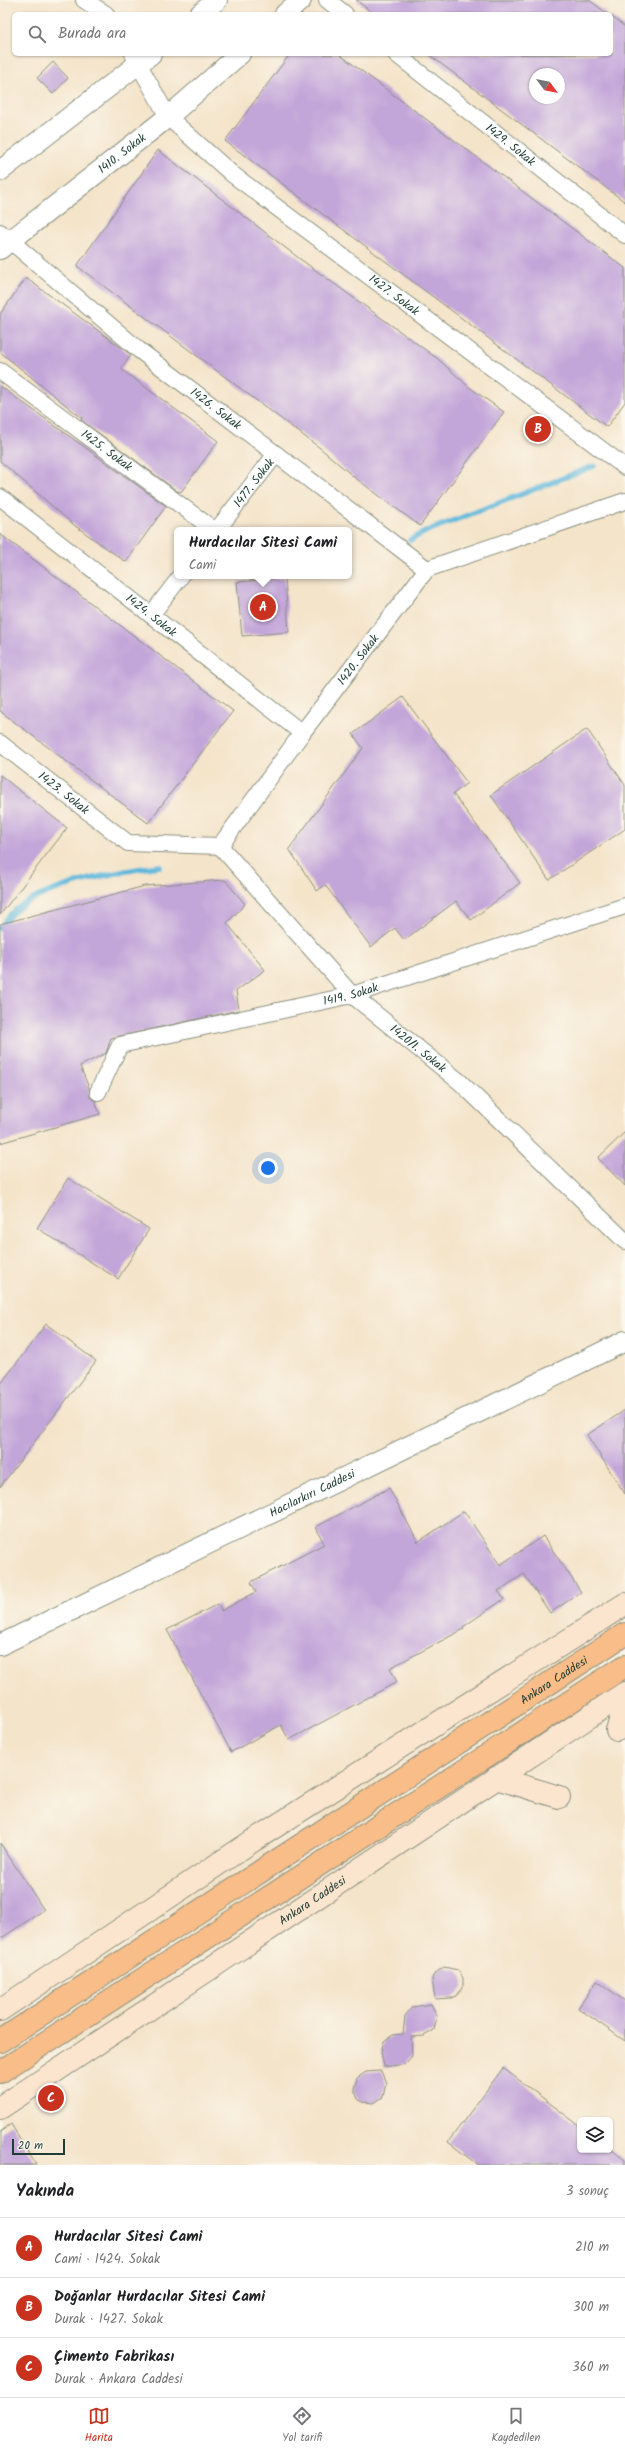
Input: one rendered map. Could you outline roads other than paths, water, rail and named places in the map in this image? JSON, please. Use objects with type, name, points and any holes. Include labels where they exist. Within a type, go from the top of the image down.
[{"type":"highway","points":[[539,1690],[625,1622]]},
{"type":"highway","name":"Ankara Caddesi","points":[[0,2041],[625,1634]]},
{"type":"highway","points":[[0,2072],[625,1666]]},
{"type":"main road","points":[[0,2010],[254,1840],[625,1604]]},
{"type":"main road","name":"Ankara Caddesi","points":[[0,2108],[625,1693]]},
{"type":"main road","points":[[617,1730],[625,1707]]},
{"type":"main road","points":[[496,1778],[559,1797]]},
{"type":"street","points":[[84,0],[103,12]]},
{"type":"street","points":[[202,12],[217,0]]},
{"type":"street","points":[[287,12],[301,0]]},
{"type":"street","points":[[327,0],[342,12]]},
{"type":"street","name":"1410. Sokak","points":[[3,241],[168,117],[238,56]]},
{"type":"street","name":"1429. Sokak","points":[[399,56],[625,235]]},
{"type":"street","points":[[0,171],[141,57],[168,117]]},
{"type":"street","name":"1427. Sokak","points":[[168,117],[232,174],[625,467]]},
{"type":"street","name":"1426. Sokak","points":[[3,241],[139,350],[427,569]]},
{"type":"street","name":"1425. Sokak","points":[[0,371],[212,527]]},
{"type":"street","name":"1477. Sokak","points":[[218,527],[276,454]]},
{"type":"street","name":"1424. Sokak","points":[[0,497],[302,732]]},
{"type":"street","points":[[427,569],[625,501]]},
{"type":"street","name":"1420. Sokak","points":[[220,846],[302,732],[427,569]]},
{"type":"street","points":[[151,615],[179,579]]},
{"type":"street","name":"1423. Sokak","points":[[0,743],[128,843],[220,846]]},
{"type":"street","name":"1420/1. Sokak","points":[[220,846],[352,995],[460,1082],[625,1241]]},
{"type":"street","name":"1419. Sokak","points":[[98,1092],[120,1045],[352,995],[625,906]]},
{"type":"street","name":"Hacılarkırı Caddesi","points":[[0,1645],[625,1341]]},
{"type":"waterway","points":[[410,540],[427,531],[594,466]]},
{"type":"waterway","points":[[0,928],[11,914],[24,904],[60,888],[82,881],[125,871],[160,866]]},
{"type":"place","name":"Doğanlar Hurdacılar Sitesi Cami","points":[[538,429]]},
{"type":"place","name":"Hurdacılar Sitesi Cami","points":[[263,607]]},
{"type":"place","name":"Çimento Fabrikası","points":[[51,2098]]}]
